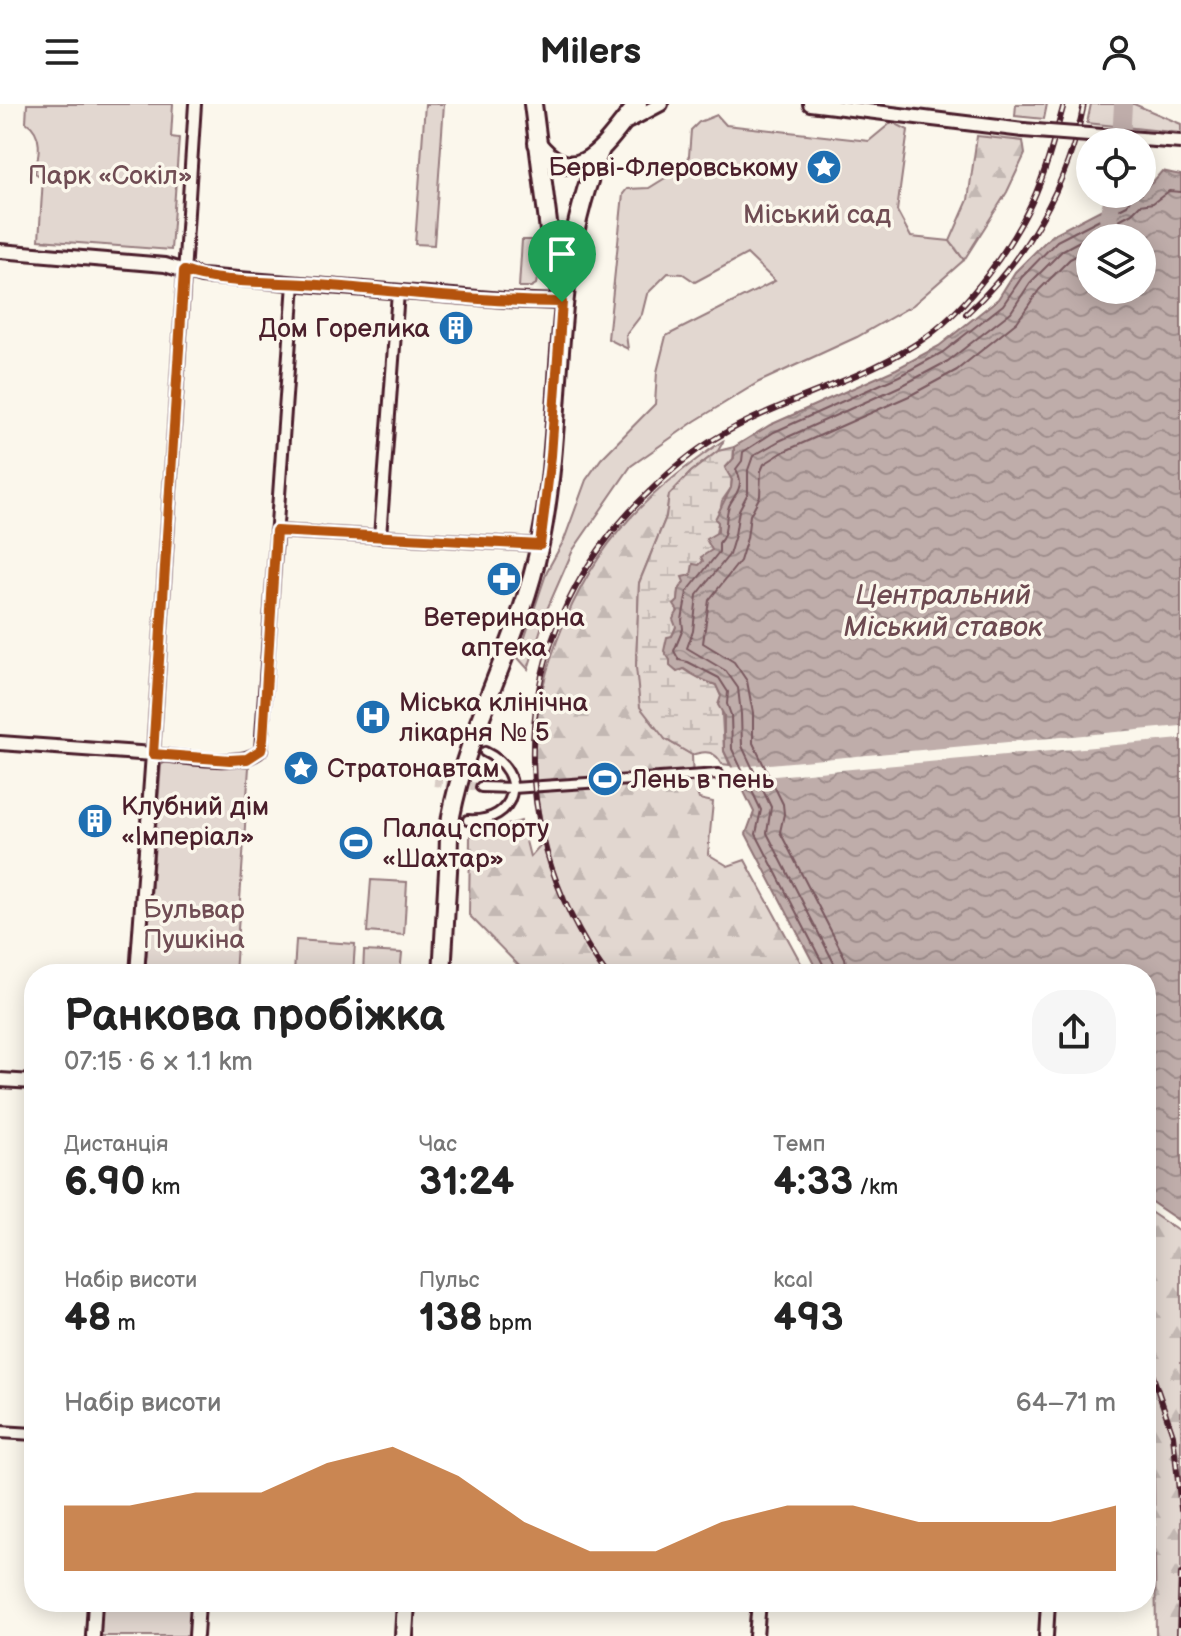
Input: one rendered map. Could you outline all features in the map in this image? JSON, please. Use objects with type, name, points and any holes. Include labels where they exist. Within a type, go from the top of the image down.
[{"type":"main road","points":[[533,104],[554,270],[562,302]]},
{"type":"main road","points":[[443,964],[451,818],[461,779],[529,587],[540,545],[550,468],[562,302],[586,183],[614,135],[638,104]]},
{"type":"main road","points":[[536,142],[558,164],[572,166],[586,162],[614,135]]},
{"type":"main road","points":[[404,1636],[405,1612]]},
{"type":"street","points":[[138,964],[195,104]]},
{"type":"street","points":[[614,135],[661,104]]},
{"type":"street","points":[[810,104],[1023,130],[1181,142]]},
{"type":"street","points":[[0,251],[144,262],[174,266],[201,276],[562,302]]},
{"type":"street","points":[[0,743],[230,760],[247,759],[261,750],[294,283]]},
{"type":"street","points":[[380,537],[398,292]]},
{"type":"street","points":[[276,531],[540,545]]},
{"type":"street","points":[[468,820],[495,816],[510,800],[513,788],[508,769],[485,752]]},
{"type":"street","points":[[481,787],[513,788],[718,774]]},
{"type":"street","points":[[0,1080],[24,1081]]},
{"type":"street","points":[[0,1432],[24,1433]]},
{"type":"street","points":[[93,1636],[94,1612]]},
{"type":"street","points":[[196,1636],[197,1612]]},
{"type":"street","points":[[756,1636],[758,1612]]},
{"type":"street","points":[[1046,1636],[1047,1612]]},
{"type":"green space","name":"Парк «Сокіл»","points":[[27,104],[173,104],[171,137],[179,138],[171,250],[39,240],[43,178],[35,173],[39,145],[36,132],[26,122]]},
{"type":"green space","points":[[425,104],[444,104],[434,245],[415,244]]},
{"type":"green space","points":[[1016,104],[1047,104],[1044,119],[1015,116]]},
{"type":"green space","points":[[1091,104],[1134,104],[1181,124],[1181,133],[1156,128],[1087,123]]},
{"type":"green space","name":"Міський сад","points":[[717,115],[726,125],[869,141],[892,122],[908,130],[897,211],[911,237],[950,241],[964,260],[913,305],[857,337],[759,382],[695,421],[631,466],[573,550],[548,607],[528,669],[518,658],[547,571],[564,540],[586,480],[601,459],[655,404],[657,372],[666,336],[775,281],[747,254],[695,282],[683,274],[668,273],[647,294],[642,314],[626,335],[628,349],[608,339],[623,194],[627,189],[649,188],[678,170],[689,156],[691,130],[699,122]]},
{"type":"green space","points":[[977,136],[1023,141],[1025,154],[1007,192],[964,260],[950,241],[968,200]]},
{"type":"green space","points":[[522,240],[532,240],[537,279],[531,287],[519,287]]},
{"type":"green space","points":[[724,440],[718,451],[691,472],[669,495],[666,517],[639,583],[636,667],[665,739],[692,755],[693,781],[699,799],[713,802],[708,854],[728,866],[745,860],[802,964],[517,964],[469,915],[470,836],[521,821],[530,857],[545,840],[535,780],[538,710],[546,675],[572,605],[589,573],[631,517]]},
{"type":"green space","points":[[734,447],[731,488],[722,501],[713,550],[679,590],[676,627],[672,636],[686,668],[716,685],[721,696],[724,751],[730,765],[722,764],[710,753],[692,755],[665,739],[640,707],[636,667],[639,583],[666,517],[669,495],[691,472],[718,451]]},
{"type":"green space","name":"Бульвар Пушкіна","points":[[167,761],[249,767],[236,964],[146,964],[161,765]]},
{"type":"green space","points":[[371,880],[407,882],[404,935],[367,932]]},
{"type":"green space","points":[[296,940],[355,944],[354,964],[295,964]]},
{"type":"green space","points":[[364,951],[402,953],[401,964],[363,964]]},
{"type":"green space","points":[[1156,1216],[1181,1233],[1181,1636],[1156,1636]]},
{"type":"green space","points":[[100,1612],[191,1612],[189,1636],[99,1636]]},
{"type":"water","name":"Центральний Міський ставок","points":[[1162,171],[1181,175],[1181,1222],[1156,1205],[1156,964],[814,964],[746,834],[754,812],[724,751],[724,715],[718,705],[721,696],[716,685],[684,669],[677,672],[670,666],[664,651],[667,637],[672,636],[676,627],[673,619],[678,611],[674,605],[684,582],[682,577],[691,575],[693,564],[699,565],[703,561],[701,557],[712,550],[706,539],[718,532],[715,519],[731,488],[732,480],[725,468],[734,458],[734,447],[770,425],[896,369],[939,346],[998,299],[1015,272],[1052,235],[1104,208],[1156,208],[1156,178]]},
{"type":"pier","points":[[1181,726],[1181,739],[732,780],[727,768]]},
{"type":"waterway","points":[[1122,128],[1123,104]]},
{"type":"waterway","points":[[1110,208],[1110,224]]},
{"type":"tunnel","points":[[434,782],[481,787]]},
{"type":"railway","points":[[600,964],[570,914],[546,851],[534,787],[534,724],[546,661],[569,600],[604,543],[650,491],[690,456],[742,424],[905,351],[929,335],[959,308],[1001,256],[1032,202],[1064,104]]},
{"type":"railway","points":[[966,314],[1008,269],[1042,218],[1067,163],[1084,104]]},
{"type":"railway","points":[[1156,1385],[1173,1435],[1181,1509]]},
{"type":"railway","points":[[1179,1636],[1181,1574]]},
{"type":"place","name":"Берві-Флеровському","points":[[824,167]]},
{"type":"place","name":"Дом Горелика","points":[[456,328]]},
{"type":"place","name":"Ветеринарна аптека","points":[[504,579]]},
{"type":"place","name":"Міська клінічна лікарня № 5","points":[[373,717]]},
{"type":"place","name":"Стратонавтам","points":[[301,768]]},
{"type":"place","name":"Лень в пень","points":[[605,779]]},
{"type":"place","name":"Клубний дім «Імперіал»","points":[[95,821]]},
{"type":"place","name":"Палац спорту «Шахтар»","points":[[356,843]]},
{"type":"route","points":[[184,271],[201,276],[562,302],[551,456],[540,545],[276,531],[261,750],[247,759],[230,760],[153,754],[184,271]]}]
